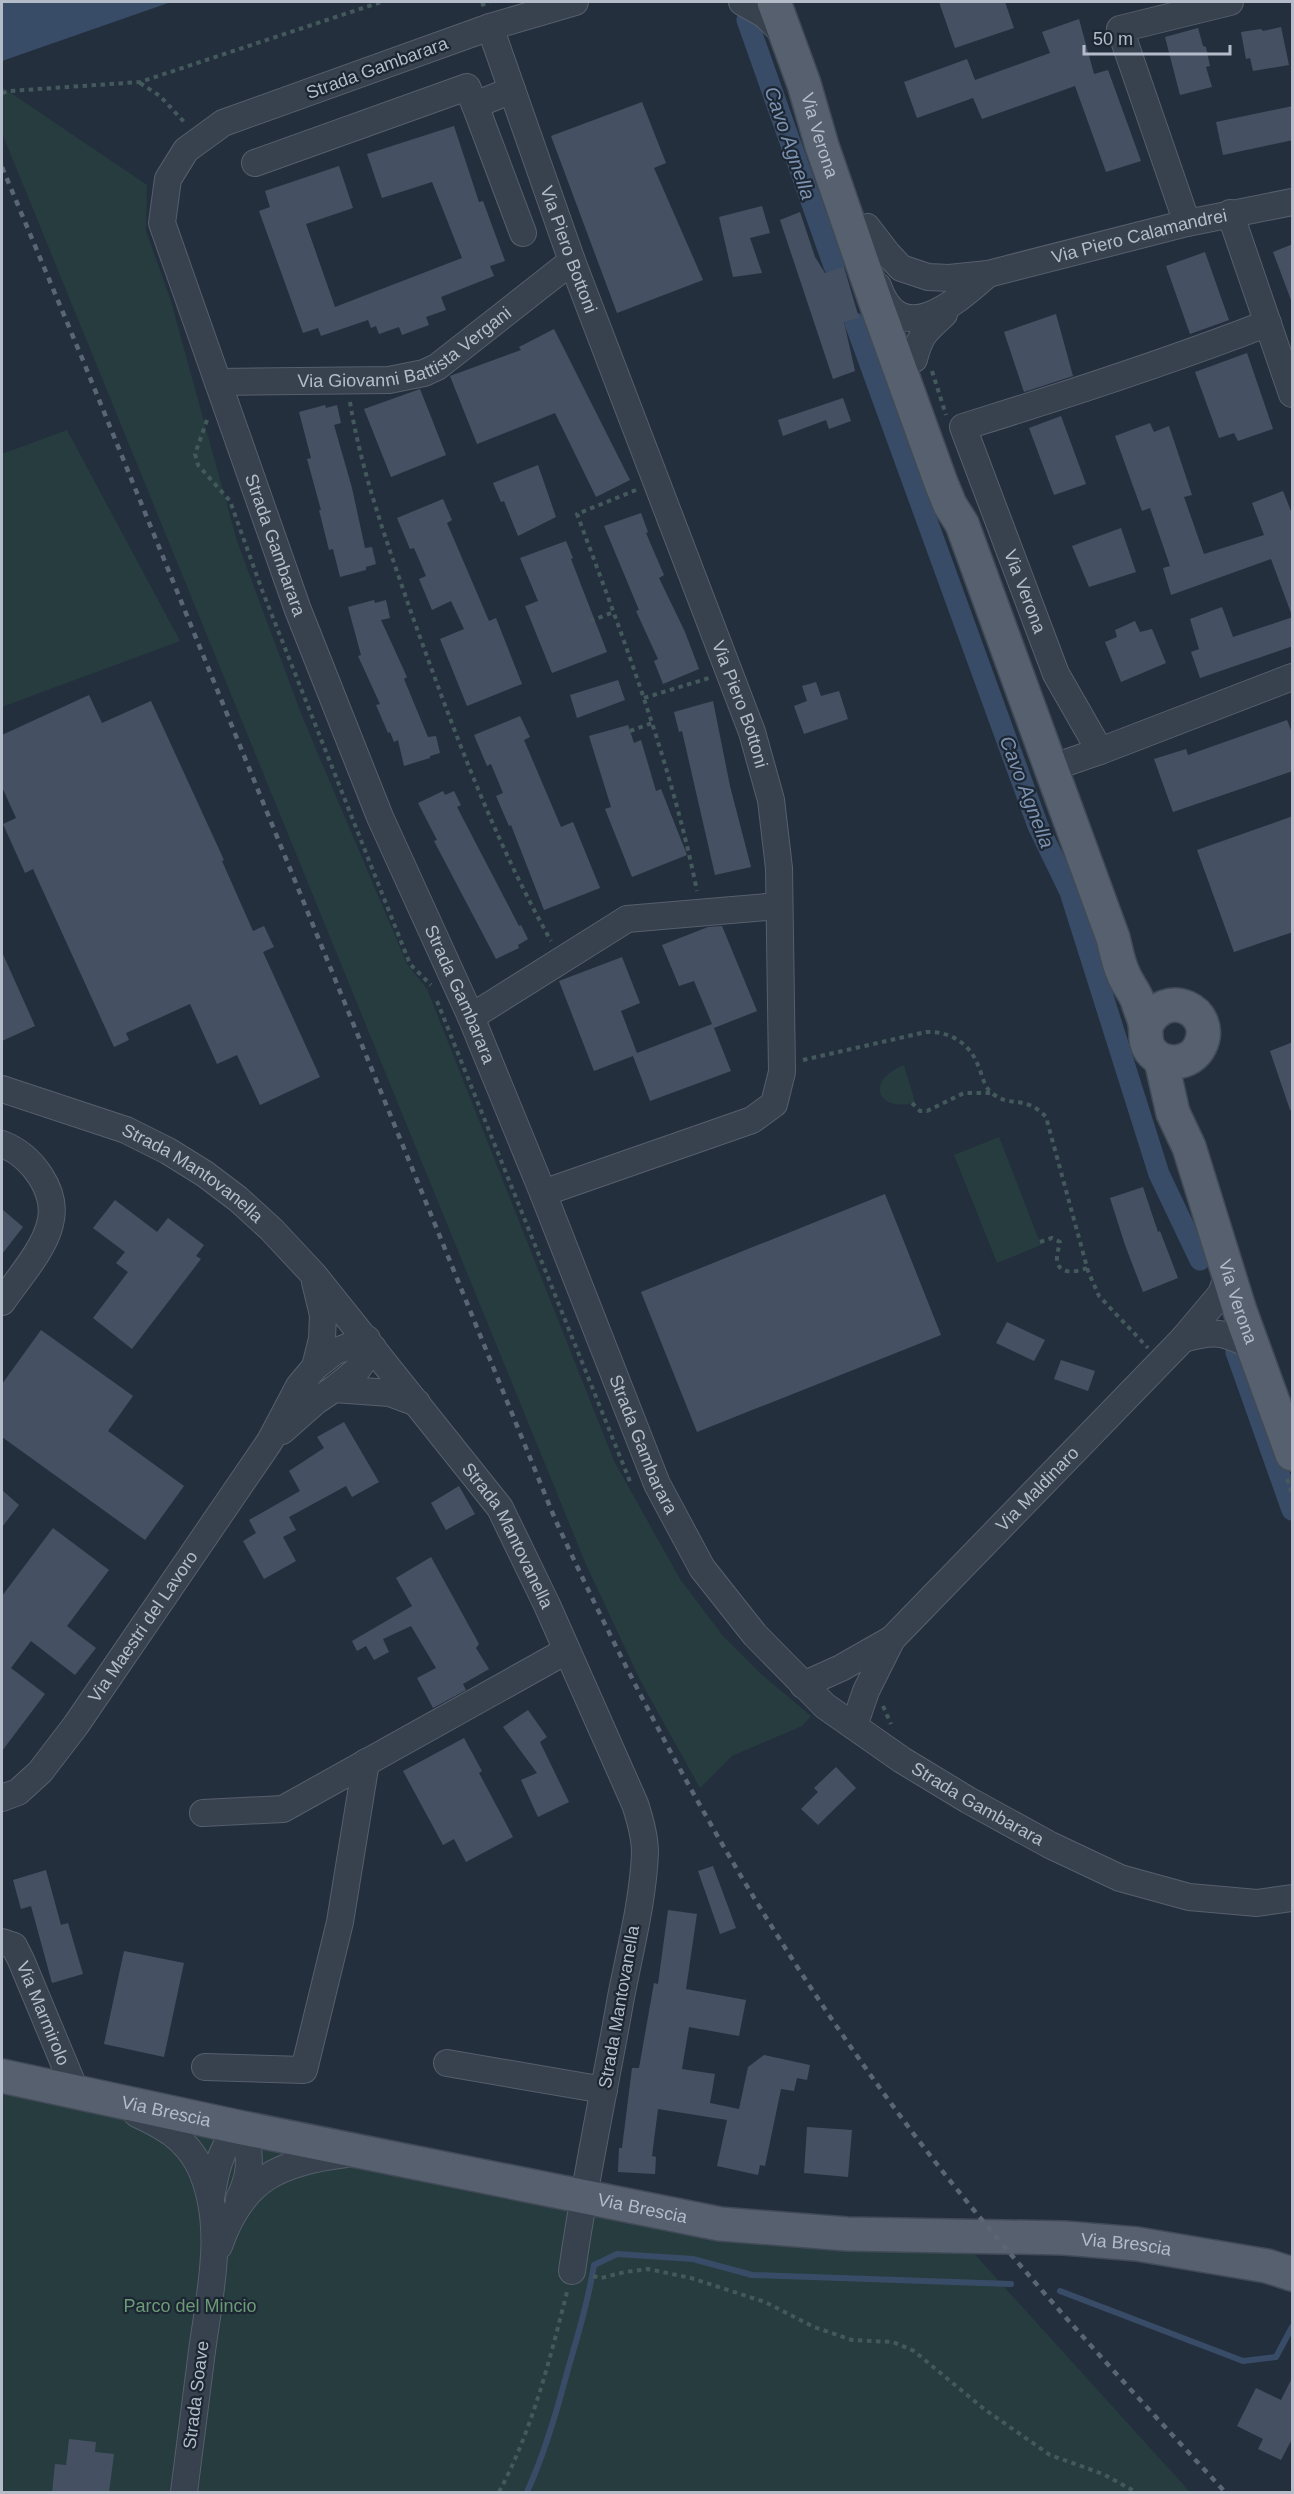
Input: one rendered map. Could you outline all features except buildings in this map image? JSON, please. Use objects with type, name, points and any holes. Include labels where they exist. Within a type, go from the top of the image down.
[{"type":"main road","name":"Via Verona","points":[[774,2],[804,84],[836,186],[931,454],[950,505],[962,524],[1113,938],[1123,973],[1137,999],[1146,1026],[1146,1042],[1154,1055],[1175,1059],[1197,1051],[1203,1032],[1201,1021],[1194,1012],[1158,993],[1142,979],[1113,938]]},
{"type":"main road","name":"Via Verona","points":[[804,84],[827,120],[839,146],[892,304],[948,449],[957,487],[962,524]]},
{"type":"main road","points":[[1146,1026],[1157,1009],[1177,1004]]},
{"type":"main road","name":"Via Verona","points":[[1175,1059],[1182,1080],[1182,1105],[1189,1147],[1253,1346],[1293,1454]]},
{"type":"main road","name":"Via Brescia","points":[[2,2076],[242,2128],[720,2224],[847,2234],[1029,2237],[1116,2242],[1284,2271]]},
{"type":"street","name":"Strada Gambarara","points":[[575,2],[490,27],[223,123],[186,150],[168,179],[162,223],[298,610],[380,817],[471,1017],[657,1484],[702,1568],[755,1635],[825,1706],[902,1760],[968,1800],[1050,1845],[1120,1878],[1189,1897],[1257,1903],[1293,1898]]},
{"type":"street","points":[[742,2],[765,15],[786,36]]},
{"type":"street","points":[[1187,223],[1120,28],[1230,2]]},
{"type":"street","name":"Via Piero Bottoni","points":[[490,27],[572,261],[752,732],[771,800],[779,868],[782,1064],[774,1104],[752,1120],[543,1193]]},
{"type":"street","points":[[255,163],[467,87],[475,105],[512,90]]},
{"type":"street","name":"Via Piero Bottoni","points":[[475,105],[523,233]]},
{"type":"street","name":"Via Verona","points":[[836,186],[846,200],[892,304],[920,403],[931,454]]},
{"type":"street","name":"Via Piero Calamandrei","points":[[867,227],[886,253],[902,268],[928,277],[950,279],[988,274],[1187,223],[1293,202]]},
{"type":"street","points":[[1230,213],[1293,394]]},
{"type":"street","name":"Via Giovanni Battista Vergani","points":[[218,382],[388,380],[424,373],[437,367],[572,261]]},
{"type":"street","name":"Via Piero Calamandrei","points":[[914,359],[925,330],[988,274]]},
{"type":"street","name":"Via Piero Calamandrei","points":[[928,277],[892,304],[911,319],[923,318],[959,299]]},
{"type":"street","name":"Via Verona","points":[[1100,751],[1056,674],[963,427],[1088,388],[1268,323]]},
{"type":"street","points":[[1051,768],[1293,676]]},
{"type":"street","points":[[471,1017],[627,919],[778,906]]},
{"type":"street","name":"Strada Mantovanella","points":[[2,1089],[126,1130],[168,1151],[205,1174],[238,1199],[271,1229],[314,1275],[500,1508],[547,1605],[635,1804],[642,1826],[645,1852],[639,1900],[582,2197],[572,2271]]},
{"type":"street","points":[[2,1144],[16,1150],[33,1165],[44,1181],[50,1200],[51,1223],[35,1255],[2,1302]]},
{"type":"street","name":"Via Maldinaro","points":[[803,1685],[841,1668],[892,1639],[1183,1339],[1221,1294],[1229,1272]]},
{"type":"street","points":[[314,1275],[323,1315],[322,1339],[315,1367]]},
{"type":"street","points":[[1183,1339],[1207,1333],[1224,1333],[1253,1346]]},
{"type":"street","points":[[270,1441],[299,1386],[315,1367],[334,1352],[370,1344]]},
{"type":"street","points":[[270,1441],[315,1401],[356,1371],[370,1344]]},
{"type":"street","points":[[334,1389],[390,1392],[419,1404]]},
{"type":"street","name":"Via Maestri del Lavoro","points":[[2,1798],[18,1792],[40,1772],[76,1725],[270,1441]]},
{"type":"street","name":"Via Maldinaro","points":[[854,1726],[866,1691],[892,1639]]},
{"type":"street","points":[[203,1813],[284,1809],[566,1651]]},
{"type":"street","points":[[205,2067],[304,2070],[340,1922],[366,1762]]},
{"type":"street","name":"Via Marmirolo","points":[[2,1942],[14,1946],[21,1960],[76,2091]]},
{"type":"street","points":[[447,2063],[604,2090]]},
{"type":"street","points":[[107,2100],[169,2129],[199,2164],[211,2199]]},
{"type":"street","points":[[214,2261],[211,2199],[216,2165],[223,2148],[242,2128]]},
{"type":"street","points":[[214,2261],[226,2225],[246,2184],[250,2162],[242,2128]]},
{"type":"street","points":[[235,2208],[260,2181],[289,2164],[364,2151]]},
{"type":"street","name":"Strada Soave","points":[[184,2493],[214,2261]]},
{"type":"path","points":[[2,93],[140,82],[381,2]]},
{"type":"path","points":[[140,82],[160,96],[187,125]]},
{"type":"path","points":[[349,393],[356,433],[385,532],[437,684],[498,836],[551,942]]},
{"type":"path","points":[[657,482],[577,514],[652,723],[683,831],[700,913]]},
{"type":"path","points":[[590,621],[614,612]]},
{"type":"path","points":[[644,698],[730,672]]},
{"type":"path","points":[[630,731],[652,723]]},
{"type":"path","points":[[782,1064],[809,1060],[911,1034],[938,1031],[951,1035],[964,1044],[973,1054],[991,1093],[1005,1101],[1036,1107],[1046,1117],[1087,1268],[1099,1296],[1161,1361]]},
{"type":"path","points":[[912,1103],[920,1111],[927,1111],[964,1093],[991,1093]]},
{"type":"path","points":[[1040,1242],[1052,1238],[1057,1239],[1060,1247],[1056,1259],[1058,1265],[1065,1271],[1072,1273],[1087,1268]]},
{"type":"path","points":[[601,2278],[648,2269],[691,2278],[765,2302],[814,2327],[852,2340],[893,2342],[914,2351],[984,2409],[1050,2455],[1103,2475],[1136,2493]]},
{"type":"path","points":[[499,2493],[527,2425],[553,2346],[572,2271]]},
{"type":"green space","points":[[2,87],[147,185],[146,231],[170,298],[237,541],[302,716],[407,964],[427,989],[614,1461],[680,1579],[723,1636],[760,1673],[811,1716],[802,1726],[732,1756],[700,1788],[640,1680],[585,1562],[2,133]]},
{"type":"green space","points":[[67,430],[180,641],[2,707],[2,454]]},
{"type":"green space","points":[[904,1065],[915,1102],[903,1105],[892,1104],[885,1100],[880,1087],[883,1079]]},
{"type":"green space","points":[[999,1137],[1041,1245],[997,1263],[954,1155]]},
{"type":"green space","name":"Parco del Mincio","points":[[2,2077],[668,2214],[959,2237],[1190,2492],[2,2492]]},
{"type":"water","points":[[2,2],[171,2],[2,61]]},
{"type":"waterway","name":"Cavo Agnella","points":[[747,20],[834,266]]},
{"type":"waterway","name":"Cavo Agnella","points":[[855,323],[1038,826],[1070,892],[1159,1174],[1200,1260]]},
{"type":"waterway","name":"Cavo Agnella","points":[[1236,1352],[1292,1510]]},
{"type":"waterway","points":[[527,2492],[555,2416],[589,2292],[594,2265],[617,2254],[693,2259],[752,2275],[1011,2284]]},
{"type":"waterway","points":[[1060,2291],[1243,2361],[1276,2357],[1292,2327]]},
{"type":"railway","points":[[2,167],[555,1519],[634,1683],[720,1841],[814,1993],[865,2068],[919,2141],[992,2232],[1068,2320],[1225,2492]]}]
